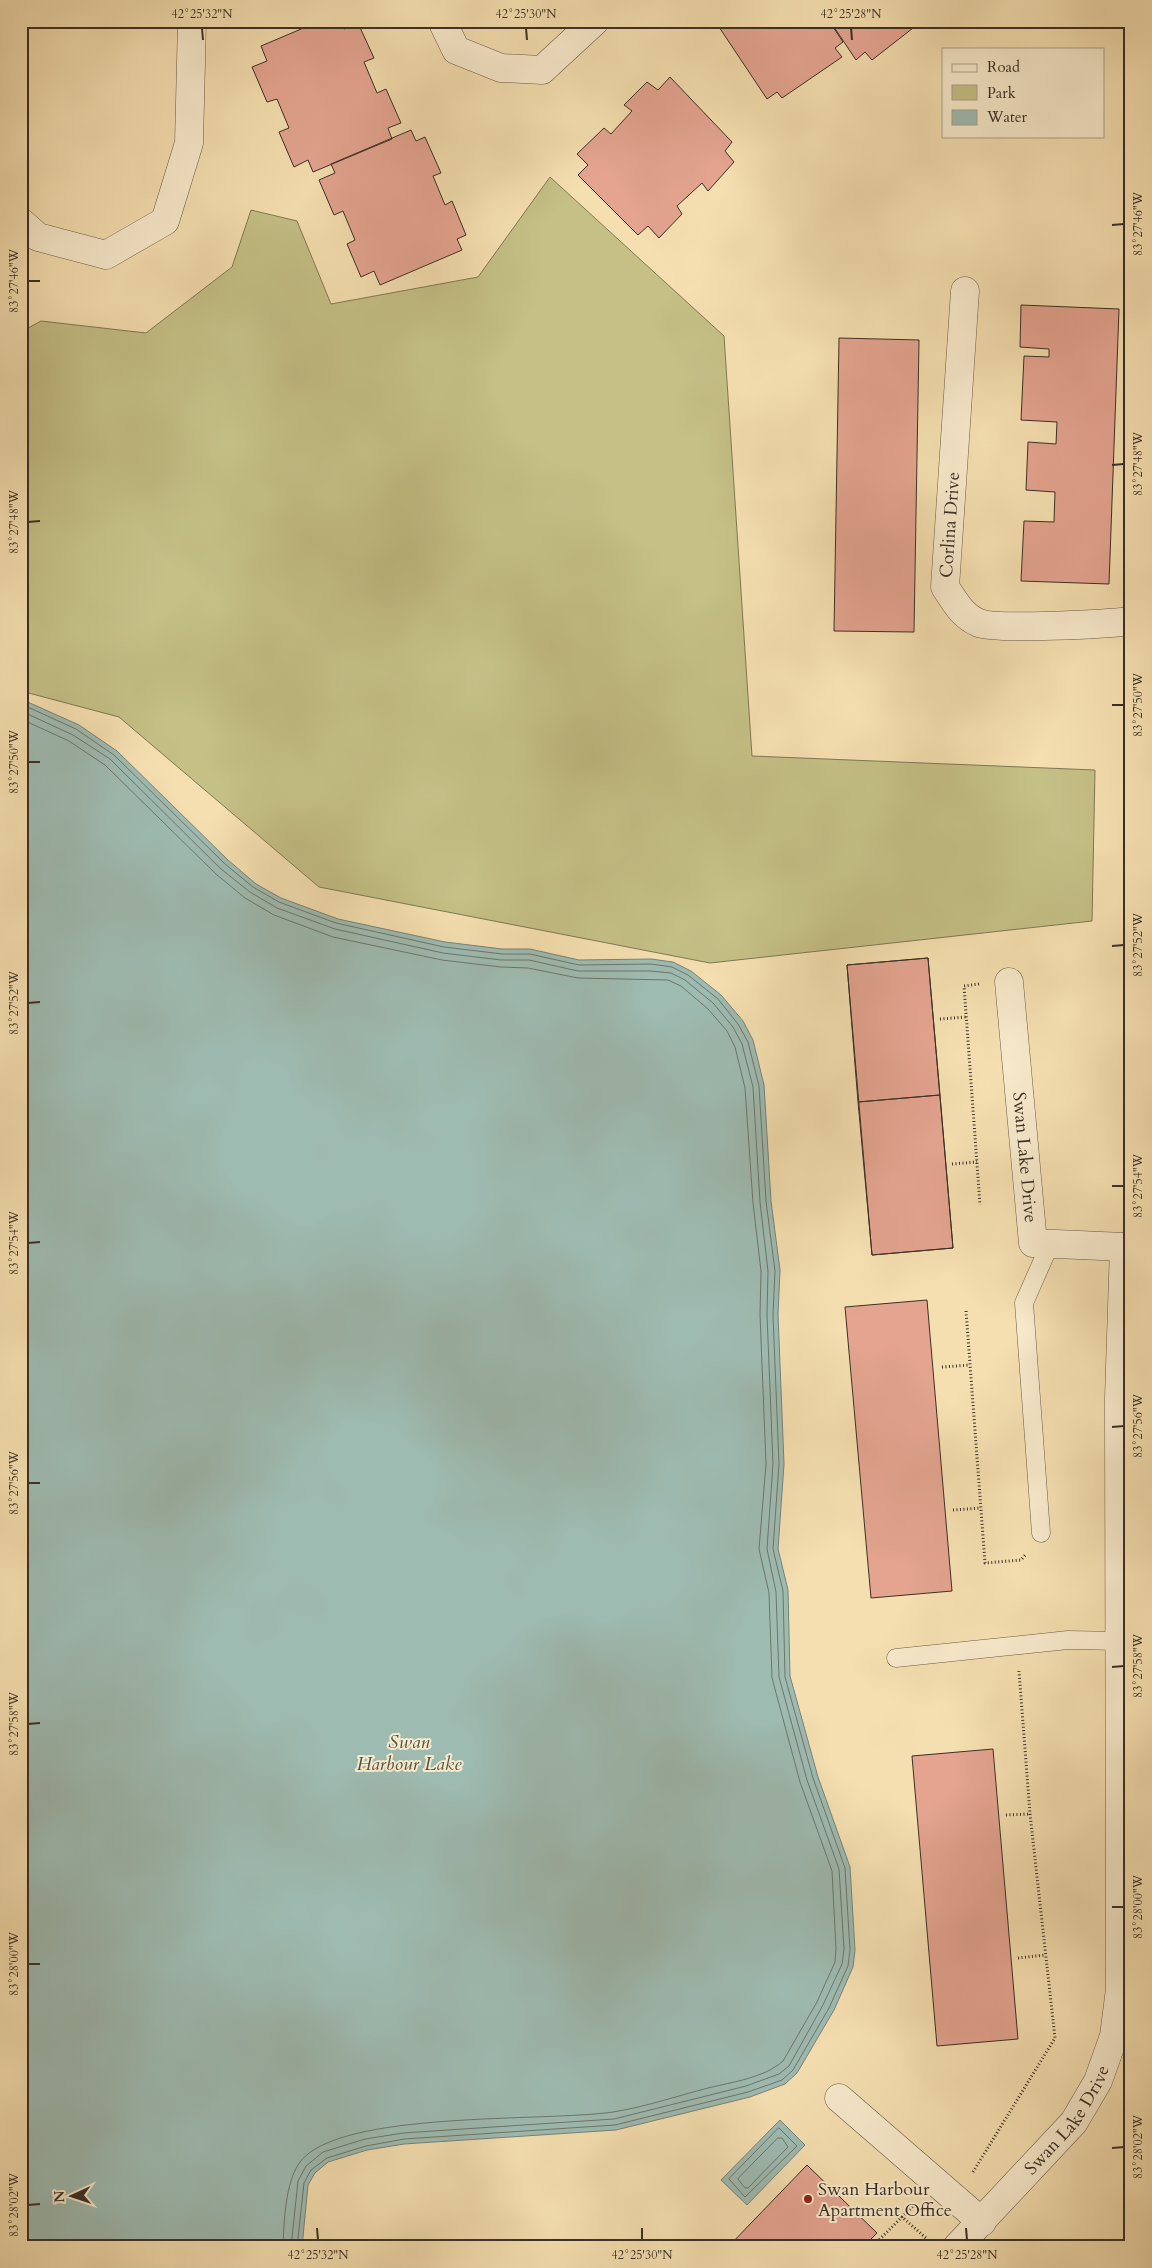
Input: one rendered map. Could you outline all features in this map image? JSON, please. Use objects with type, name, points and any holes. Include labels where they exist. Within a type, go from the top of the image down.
[{"type":"street","points":[[21,222],[38,237],[106,255],[165,221],[189,143],[192,21]]},
{"type":"street","points":[[442,21],[456,50],[501,68],[542,70],[595,21]]},
{"type":"street","name":"Corlina Drive","points":[[965,291],[945,587],[962,613],[981,624],[1019,626],[1131,621]]},
{"type":"street","name":"Swan Lake Drive","points":[[957,2247],[1074,2122],[1098,2081],[1114,2036],[1120,1989],[1121,1641],[1119,1398],[1127,1246],[1033,1243],[1009,982]]},
{"type":"street","points":[[839,2098],[982,2222]]},
{"type":"lane","points":[[1041,1534],[1024,1303],[1050,1244]]},
{"type":"lane","points":[[896,1658],[1068,1640],[1121,1641]]},
{"type":"path","points":[[980,1205],[964,986],[1009,982]]},
{"type":"path","points":[[940,1019],[966,1017]]},
{"type":"path","points":[[952,1164],[977,1162]]},
{"type":"path","points":[[966,1311],[968,1365],[985,1563],[1021,1560],[1041,1534]]},
{"type":"path","points":[[942,1367],[968,1365]]},
{"type":"path","points":[[953,1510],[981,1508]]},
{"type":"path","points":[[973,2173],[1055,2038],[1030,1814],[1016,1646]]},
{"type":"path","points":[[1006,1815],[1030,1814]]},
{"type":"path","points":[[1018,1958],[1045,1955]]},
{"type":"path","points":[[872,2247],[936,2182]]},
{"type":"path","points":[[902,2217],[926,2238],[918,2247]]},
{"type":"green space","points":[[550,177],[724,336],[752,756],[1095,770],[1092,921],[710,963],[319,887],[119,717],[21,691],[21,332],[41,321],[146,333],[232,267],[251,210],[297,221],[331,304],[478,277]]},
{"type":"water","name":"Swan Harbour Lake","points":[[21,699],[79,725],[117,751],[228,860],[256,884],[281,898],[338,919],[445,942],[502,949],[530,949],[579,960],[651,959],[673,962],[691,971],[721,995],[743,1021],[753,1040],[764,1085],[771,1201],[780,1270],[778,1314],[784,1464],[778,1549],[788,1590],[790,1676],[818,1777],[850,1867],[855,1950],[853,1967],[834,2010],[797,2073],[785,2084],[750,2097],[616,2130],[404,2144],[367,2150],[328,2162],[315,2173],[308,2185],[302,2247],[21,2247]]},
{"type":"water","points":[[780,2120],[805,2145],[747,2205],[721,2180]]},
{"type":"building","points":[[320,21],[341,21],[344,29],[358,23],[374,58],[364,62],[377,93],[386,89],[401,123],[388,128],[392,139],[313,172],[308,160],[294,167],[279,132],[289,128],[277,99],[267,102],[252,67],[267,61],[261,46]]},
{"type":"building","points":[[715,21],[829,21],[843,42],[835,48],[842,57],[782,98],[777,92],[767,99]]},
{"type":"building","points":[[830,21],[922,21],[872,60],[865,52],[856,60]]},
{"type":"building","points":[[670,77],[732,142],[725,151],[734,162],[708,191],[702,183],[677,206],[682,214],[659,238],[648,226],[638,235],[578,175],[588,165],[577,154],[604,128],[611,134],[632,111],[624,105],[647,82],[658,90]]},
{"type":"building","points":[[411,130],[416,141],[425,137],[441,173],[433,176],[445,205],[452,201],[466,235],[457,239],[462,250],[380,285],[374,271],[361,277],[347,244],[355,240],[343,211],[334,215],[319,180],[335,173],[331,164]]},
{"type":"building","points":[[1021,305],[1119,309],[1109,584],[1021,581],[1024,521],[1054,522],[1055,492],[1026,490],[1028,442],[1056,444],[1057,422],[1021,420],[1024,356],[1049,357],[1049,349],[1020,347]]},
{"type":"building","points":[[839,338],[919,340],[914,632],[834,631]]},
{"type":"building","points":[[928,958],[953,1248],[872,1255],[847,965]]},
{"type":"building","points":[[928,958],[940,1095],[858,1102],[847,965]]},
{"type":"building","points":[[940,1095],[953,1248],[872,1255],[858,1102]]},
{"type":"building","points":[[927,1300],[952,1591],[871,1598],[845,1307]]},
{"type":"building","points":[[993,1749],[1018,2039],[937,2046],[912,1756]]},
{"type":"building","name":"Swan Harbour Apartment Office","points":[[807,2165],[877,2233],[863,2247],[826,2247],[824,2245],[822,2247],[728,2247]]},
{"type":"place","name":"Swan Harbour Apartment Office","points":[[808,2199]]}]
